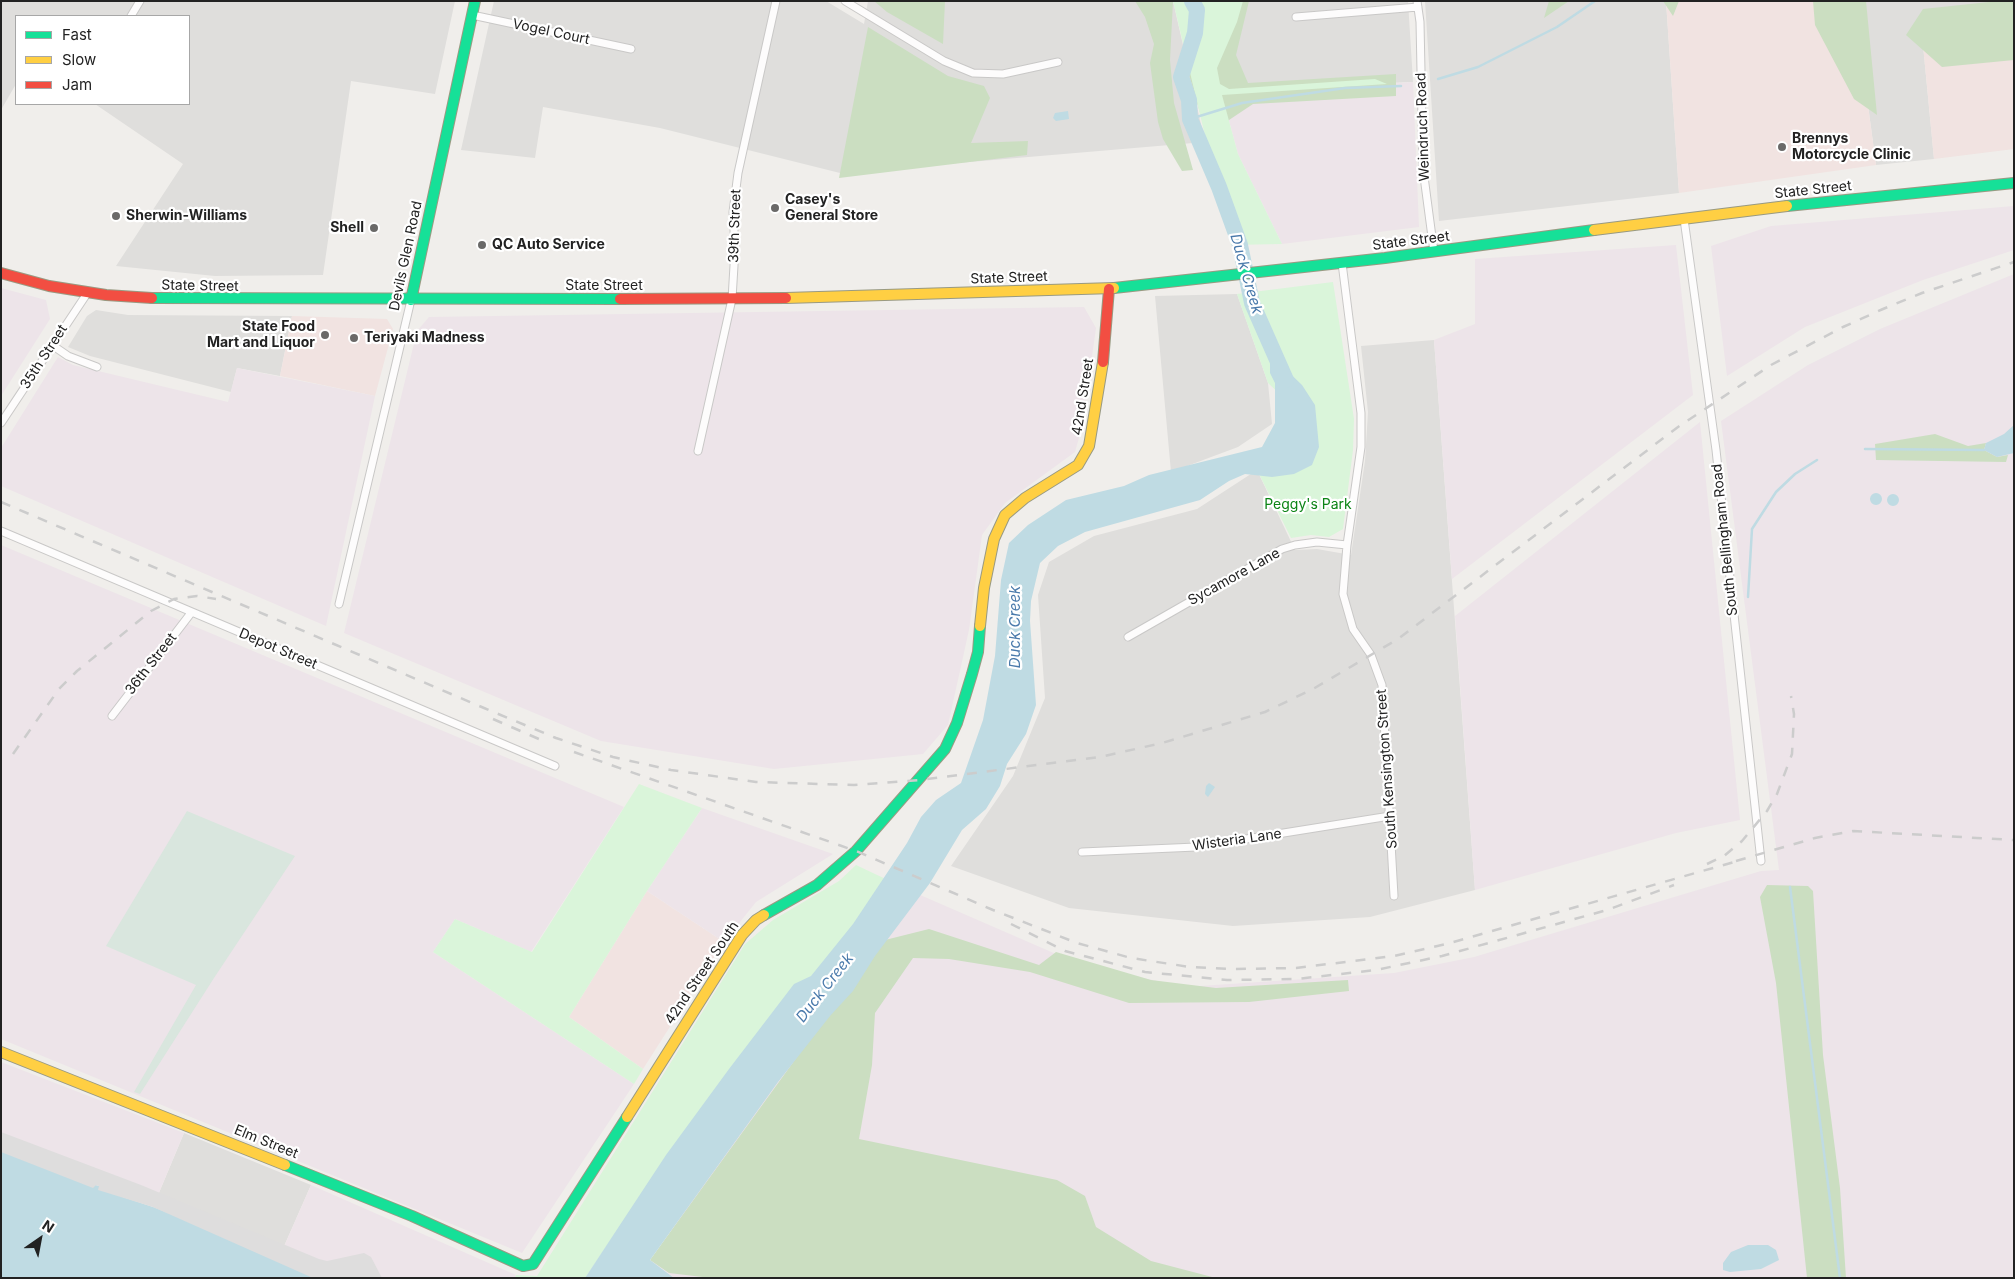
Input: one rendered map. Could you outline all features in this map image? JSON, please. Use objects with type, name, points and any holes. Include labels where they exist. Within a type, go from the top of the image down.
[{"type":"main road","name":"Devils Glen Road","points":[[411,300],[475,1]]},
{"type":"main road","name":"State Street","points":[[1,273],[49,286],[88,292],[176,300],[732,299],[1109,289],[1434,252],[1684,219],[2014,183]]},
{"type":"main road","name":"42nd Street","points":[[972,674],[978,652],[984,588],[994,539],[1005,516],[1025,498],[1078,465],[1089,446],[1102,370],[1109,289]]},
{"type":"main road","name":"42nd Street South","points":[[518,1264],[523,1266],[533,1264],[742,935],[756,920],[817,885],[856,851],[945,750],[958,723],[972,674]]},
{"type":"main road","name":"Elm Street","points":[[1,1052],[412,1216],[518,1264]]},
{"type":"street","points":[[132,15],[140,1]]},
{"type":"street","name":"39th Street","points":[[698,451],[732,299],[735,249],[733,212],[738,173],[776,1]]},
{"type":"street","points":[[847,2],[944,61],[973,73],[1003,74],[1058,62]]},
{"type":"street","points":[[1296,17],[1418,4]]},
{"type":"street","name":"Weindruch Road","points":[[1418,4],[1423,170],[1434,252]]},
{"type":"street","name":"Vogel Court","points":[[472,15],[631,49]]},
{"type":"street","name":"South Bellingham Road","points":[[1684,219],[1716,450],[1761,861]]},
{"type":"street","name":"South Kensington Street","points":[[1342,263],[1362,413],[1361,447],[1347,545],[1343,594],[1353,628],[1373,660],[1382,685],[1394,896]]},
{"type":"street","name":"35th Street","points":[[1,423],[88,292]]},
{"type":"street","name":"Devils Glen Road","points":[[340,604],[411,300]]},
{"type":"street","points":[[52,345],[68,356],[97,366]]},
{"type":"street","name":"Depot Street","points":[[1,531],[555,766]]},
{"type":"street","name":"Sycamore Lane","points":[[1128,637],[1282,549],[1306,543],[1347,545]]},
{"type":"street","name":"36th Street","points":[[112,716],[191,613]]},
{"type":"street","name":"Wisteria Lane","points":[[1082,852],[1196,847],[1390,816]]},
{"type":"shaded area","points":[[1,1],[455,1],[435,94],[351,81],[323,275],[215,276],[116,266],[183,164],[96,105],[190,105],[190,15],[15,15],[15,86],[1,110]]},
{"type":"shaded area","points":[[494,1],[826,1],[864,24],[868,1],[1173,1],[1205,142],[840,173],[660,128],[543,107],[535,158],[461,150]]},
{"type":"shaded area","points":[[1243,1],[1408,1],[1413,82],[1229,89]]},
{"type":"shaded area","points":[[1425,1],[1666,1],[1679,193],[1439,221]]},
{"type":"shaded area","points":[[1666,1],[1836,1],[1856,16],[1876,165],[1679,193]]},
{"type":"shaded area","points":[[1836,1],[2012,1],[1921,24],[1934,159],[1876,165],[1856,16]]},
{"type":"shaded area","points":[[2014,20],[2014,149],[1934,159],[1921,24]]},
{"type":"shaded area","points":[[1413,82],[1419,227],[1282,244],[1238,154],[1222,95]]},
{"type":"shaded area","points":[[2014,206],[2014,250],[1923,280],[1805,327],[1727,376],[1711,246],[1771,226]]},
{"type":"shaded area","points":[[1676,245],[1693,395],[1452,579],[1434,340],[1475,324],[1475,259]]},
{"type":"shaded area","points":[[2014,274],[2014,1278],[674,1278],[650,1260],[911,891],[1079,964],[1185,987],[1394,973],[1474,957],[1761,871],[1779,870],[1721,421],[1808,365],[1880,329]]},
{"type":"shaded area","points":[[1,288],[46,300],[50,319],[1,396]]},
{"type":"shaded area","points":[[1237,294],[1268,383],[1272,424],[1238,447],[1171,472],[1155,296]]},
{"type":"shaded area","points":[[1084,307],[1096,328],[1082,427],[1075,452],[1005,503],[982,535],[969,630],[948,725],[923,754],[774,769],[601,741],[344,633],[417,331],[429,317]]},
{"type":"shaded area","points":[[96,310],[128,315],[292,316],[280,376],[237,368],[231,392],[90,356],[68,347],[87,316]]},
{"type":"shaded area","points":[[292,316],[387,319],[393,329],[375,396],[280,376]]},
{"type":"shaded area","points":[[1434,340],[1475,890],[1370,917],[1233,926],[1069,908],[951,866],[1013,776],[1045,698],[1038,595],[1049,562],[1094,536],[1197,509],[1257,470],[1295,550],[1317,549],[1351,555],[1365,461],[1368,412],[1361,346]]},
{"type":"shaded area","points":[[58,357],[73,365],[228,402],[237,368],[375,396],[326,626],[1,486],[1,448]]},
{"type":"shaded area","points":[[1700,422],[1740,820],[1676,833],[1475,890],[1455,616]]},
{"type":"shaded area","points":[[1,545],[624,807],[531,952],[455,919],[433,952],[634,1084],[522,1253],[1,1039]]},
{"type":"shaded area","points":[[702,808],[833,854],[756,902],[724,942],[647,891]]},
{"type":"shaded area","points":[[187,811],[295,856],[140,1094],[134,1092],[196,985],[106,946]]},
{"type":"shaded area","points":[[647,891],[724,942],[643,1069],[569,1017]]},
{"type":"shaded area","points":[[1,1062],[184,1133],[153,1207],[1,1151]]},
{"type":"shaded area","points":[[184,1133],[311,1185],[278,1260],[153,1207]]},
{"type":"shaded area","points":[[311,1185],[516,1275],[515,1278],[372,1278],[278,1260]]},
{"type":"green space","points":[[874,1],[945,1],[943,44],[887,12]]},
{"type":"green space","points":[[1135,1],[1173,1],[1170,60],[1174,103],[1193,170],[1182,171],[1163,139],[1158,122],[1150,63],[1154,44],[1145,17]]},
{"type":"green space","points":[[1173,1],[1243,1],[1237,22],[1217,68],[1220,84],[1229,89],[1375,79],[1387,84],[1222,95],[1238,154],[1282,244],[1231,245]]},
{"type":"green space","points":[[1206,1],[1249,1],[1236,55],[1248,83],[1396,74],[1396,96],[1253,104],[1229,120],[1215,164],[1189,75]]},
{"type":"green space","points":[[1549,1],[1569,1],[1544,18]]},
{"type":"green space","points":[[1663,1],[1679,1],[1673,16]]},
{"type":"green space","points":[[1813,1],[1866,1],[1877,115],[1854,99],[1815,25]]},
{"type":"green space","points":[[2014,1],[2014,60],[1942,67],[1906,35],[1923,9]]},
{"type":"green space","points":[[868,27],[948,76],[984,86],[990,98],[971,143],[1028,141],[1027,155],[839,178]]},
{"type":"green space","name":"Peggy's Park","points":[[1333,282],[1354,419],[1353,450],[1343,529],[1329,537],[1311,535],[1291,538],[1257,470],[1299,412],[1268,383],[1237,294]]},
{"type":"green space","points":[[1935,434],[1968,446],[1986,443],[1984,450],[1997,457],[2008,455],[2006,462],[1876,460],[1875,444]]},
{"type":"green space","points":[[639,784],[702,808],[647,891],[569,1017],[643,1069],[634,1084],[433,952],[455,919],[532,952]]},
{"type":"green space","points":[[856,865],[911,891],[650,1260],[617,1231],[585,1278],[515,1278],[516,1275],[537,1276],[745,944],[773,920],[839,881]]},
{"type":"green space","points":[[1767,885],[1808,886],[1813,891],[1823,1055],[1840,1188],[1846,1278],[1807,1278],[1776,983],[1760,897]]},
{"type":"green space","points":[[929,929],[1039,965],[1056,952],[1151,980],[1216,988],[1348,980],[1349,991],[1249,1002],[1129,1003],[1030,972],[949,959],[913,958],[875,1013],[872,1065],[859,1139],[1057,1180],[1085,1196],[1096,1227],[1151,1261],[1216,1278],[711,1278],[669,1273],[650,1260],[881,941]]},
{"type":"water","points":[[1068,111],[1069,119],[1056,121],[1053,118],[1055,113]]},
{"type":"water","points":[[1276,360],[1302,385],[1315,405],[1319,447],[1312,465],[1294,474],[1272,477],[1245,474],[1229,481],[1200,500],[1085,532],[1058,546],[1040,563],[1031,601],[1030,621],[1036,705],[1026,734],[1007,764],[1000,786],[986,809],[962,830],[930,883],[875,956],[853,991],[830,1016],[778,1082],[650,1260],[674,1278],[585,1278],[666,1155],[729,1069],[794,984],[811,976],[853,924],[907,843],[921,817],[936,800],[961,783],[983,720],[995,656],[1001,580],[1009,543],[1028,525],[1066,500],[1124,486],[1149,475],[1262,447],[1275,423],[1275,383],[1270,373],[1270,361]]},
{"type":"water","points":[[2014,425],[2014,453],[1997,457],[1984,450],[1986,443],[2004,434]]},
{"type":"water","points":[[1874,493],[1878,493],[1882,499],[1878,505],[1874,505],[1870,501],[1870,497]]},
{"type":"water","points":[[1891,494],[1895,494],[1899,500],[1895,506],[1891,506],[1887,502],[1887,498]]},
{"type":"water","points":[[1209,783],[1215,787],[1208,797],[1205,794],[1206,786]]},
{"type":"water","points":[[1,1151],[99,1186],[99,1189],[153,1207],[331,1278],[1,1278]]},
{"type":"water","points":[[1748,1245],[1768,1245],[1776,1250],[1779,1260],[1761,1269],[1730,1272],[1723,1270],[1723,1263],[1731,1252]]},
{"type":"pier","points":[[1,1132],[141,1185],[319,1259],[327,1261],[364,1253],[371,1257],[382,1278],[313,1278],[153,1207],[98,1190],[99,1186],[96,1185],[93,1188],[1,1152]]},
{"type":"waterway","name":"Duck Creek","points":[[1192,1],[1197,10],[1195,33],[1181,77],[1189,100],[1190,119],[1219,187],[1240,245],[1252,303],[1286,380]]},
{"type":"waterway","points":[[1438,79],[1478,67],[1557,27],[1595,1]]},
{"type":"waterway","points":[[1190,119],[1242,103],[1345,88],[1401,86]]},
{"type":"waterway","points":[[1865,449],[1984,450]]},
{"type":"waterway","points":[[1748,597],[1752,529],[1776,492],[1795,474],[1817,460]]},
{"type":"waterway","points":[[1790,887],[1840,1278]]},
{"type":"railway","points":[[1,502],[484,708],[556,738],[613,757],[671,770],[756,782],[854,785],[919,780],[1100,757],[1162,743],[1265,712],[1313,689],[1398,639],[1678,427],[1771,365],[1843,327],[1883,309],[1922,293],[2014,262]]},
{"type":"railway","points":[[13,754],[59,689],[77,671],[151,611],[174,599],[197,596],[216,599]]},
{"type":"railway","points":[[1707,864],[1724,856],[1742,841],[1767,811],[1777,794],[1792,754],[1794,714],[1791,696]]},
{"type":"railway","points":[[493,719],[548,743]]},
{"type":"railway","points":[[574,752],[856,851],[993,910],[1077,943],[1131,958],[1190,967],[1233,969],[1296,968],[1394,956],[1450,943],[1741,860]]},
{"type":"railway","points":[[1736,861],[1815,838],[1853,831],[2014,840]]},
{"type":"railway","points":[[1011,924],[1065,951],[1145,972],[1227,980],[1296,979],[1376,970],[1442,956],[1607,910],[1674,885]]},
{"type":"traffic: fast","points":[[411,300],[475,1]]},
{"type":"traffic: fast","points":[[1787,206],[2014,183]]},
{"type":"traffic: fast","points":[[1114,288],[1385,258],[1594,230]]},
{"type":"traffic: fast","points":[[152,298],[620,299]]},
{"type":"traffic: fast","points":[[764,915],[817,885],[856,851],[945,749],[957,723],[972,674],[978,652],[980,626]]},
{"type":"traffic: fast","points":[[285,1165],[412,1216],[523,1266],[533,1264],[627,1117]]},
{"type":"traffic: slow","points":[[1594,230],[1787,206]]},
{"type":"traffic: slow","points":[[786,298],[1114,288]]},
{"type":"traffic: slow","points":[[980,626],[984,588],[994,539],[1005,515],[1025,498],[1078,465],[1089,446],[1103,362]]},
{"type":"traffic: slow","points":[[627,1117],[742,935],[756,920],[764,915]]},
{"type":"traffic: slow","points":[[1,1052],[285,1165]]},
{"type":"traffic: jam","points":[[1,273],[49,286],[106,295],[152,298]]},
{"type":"traffic: jam","points":[[1103,362],[1109,289]]},
{"type":"traffic: jam","points":[[620,299],[786,298]]},
{"type":"place","name":"Brennys Motorcycle Clinic","points":[[1782,147]]},
{"type":"place","name":"Casey's General Store","points":[[775,208]]},
{"type":"place","name":"Sherwin-Williams","points":[[116,216]]},
{"type":"place","name":"Shell","points":[[374,228]]},
{"type":"place","name":"QC Auto Service","points":[[482,245]]},
{"type":"place","name":"State Food Mart and Liquor","points":[[325,335]]},
{"type":"place","name":"Teriyaki Madness","points":[[354,338]]}]
